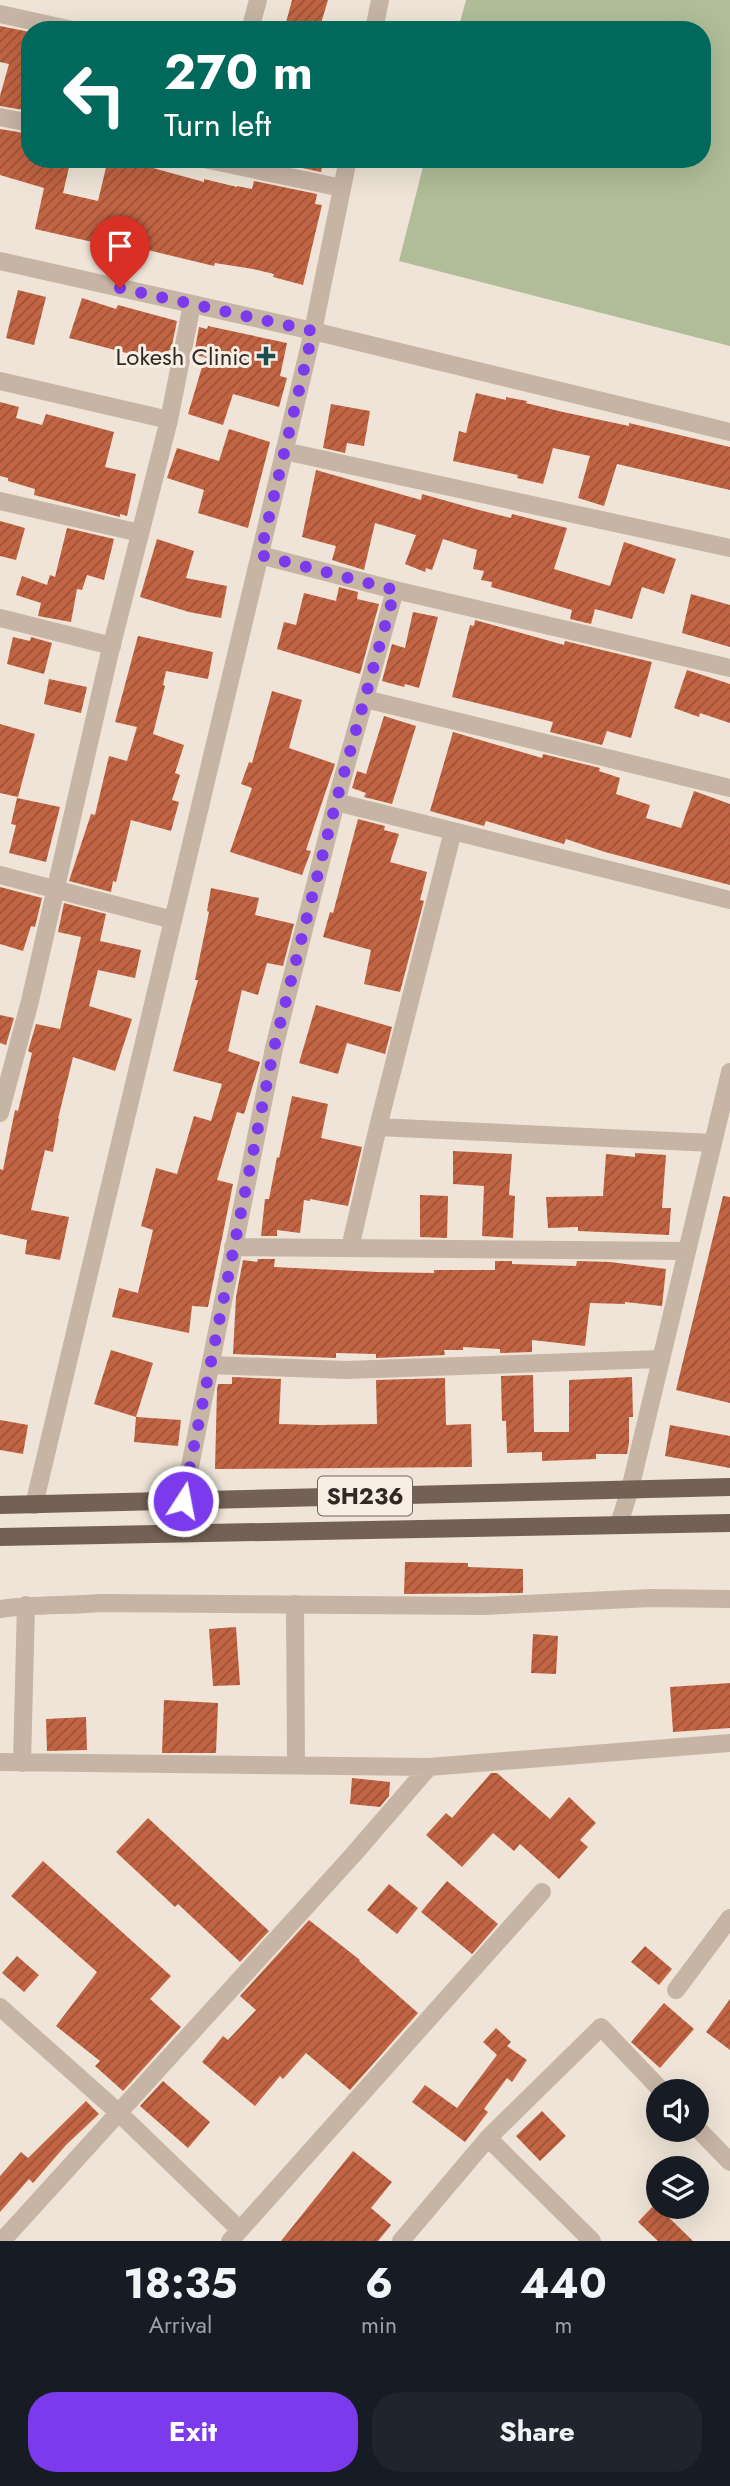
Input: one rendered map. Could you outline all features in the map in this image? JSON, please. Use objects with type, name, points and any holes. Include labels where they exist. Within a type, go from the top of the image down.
[{"type":"main road","name":"SH236","points":[[0,1505],[730,1487]]},
{"type":"main road","name":"SH236","points":[[0,1537],[730,1523]]},
{"type":"street","points":[[252,21],[258,0]]},
{"type":"street","points":[[376,21],[380,0]]},
{"type":"street","points":[[0,14],[32,21]]},
{"type":"street","points":[[0,117],[21,121]]},
{"type":"street","points":[[247,168],[342,188]]},
{"type":"street","points":[[34,1505],[313,331],[346,168]]},
{"type":"street","points":[[0,261],[313,331],[730,432]]},
{"type":"street","points":[[0,1113],[30,1001],[112,646],[169,420],[192,304]]},
{"type":"street","points":[[0,381],[169,420]]},
{"type":"street","points":[[284,451],[730,548]]},
{"type":"street","points":[[0,500],[140,533]]},
{"type":"street","points":[[260,555],[395,590],[730,668]]},
{"type":"street","points":[[183,1501],[274,1048],[336,802],[395,590]]},
{"type":"street","points":[[1,622],[112,646]]},
{"type":"street","points":[[365,699],[730,788]]},
{"type":"street","points":[[336,802],[730,900]]},
{"type":"street","points":[[350,1248],[453,831]]},
{"type":"street","points":[[0,875],[173,920]]},
{"type":"street","points":[[619,1524],[630,1489],[730,1072]]},
{"type":"street","points":[[378,1127],[713,1143]]},
{"type":"street","points":[[233,1247],[687,1251]]},
{"type":"street","points":[[210,1364],[346,1370],[660,1359]]},
{"type":"street","points":[[0,1609],[26,1605],[59,1607],[101,1603],[483,1606],[651,1598],[730,1599]]},
{"type":"street","points":[[295,1604],[296,1764]]},
{"type":"street","points":[[22,1763],[26,1605]]},
{"type":"street","points":[[0,1762],[429,1767],[730,1743]]},
{"type":"street","points":[[2,2241],[353,1855],[429,1767]]},
{"type":"street","points":[[0,2007],[119,2113],[235,2236],[542,1892]]},
{"type":"street","points":[[676,1990],[730,1918]]},
{"type":"street","points":[[401,2241],[488,2138],[601,2027],[651,2079]]},
{"type":"street","points":[[709,2137],[727,2150]]},
{"type":"street","points":[[488,2138],[592,2241]]},
{"type":"green space","points":[[466,0],[730,0],[730,346],[399,261],[423,168],[711,168],[711,21],[460,21]]},
{"type":"building","points":[[292,0],[328,0],[322,21],[286,21]]},
{"type":"building","points":[[0,26],[21,30],[21,110],[0,106],[9,64],[0,62]]},
{"type":"building","points":[[0,129],[21,132],[21,168],[69,168],[63,193],[98,201],[106,168],[153,168],[204,182],[204,179],[252,189],[254,181],[317,194],[315,204],[322,205],[303,285],[253,269],[215,263],[214,266],[127,245],[126,247],[98,240],[97,243],[35,229],[44,188],[0,175]]},
{"type":"building","points":[[303,168],[322,168],[321,172]]},
{"type":"building","points":[[18,290],[46,297],[34,345],[6,338]]},
{"type":"building","points":[[82,298],[116,309],[118,305],[177,321],[171,350],[165,363],[69,338]]},
{"type":"building","points":[[208,326],[287,343],[280,376],[287,378],[279,407],[233,394],[223,425],[188,414],[205,357],[194,355],[199,327],[207,329]]},
{"type":"building","points":[[476,393],[506,400],[506,397],[527,401],[526,403],[563,412],[629,426],[629,423],[730,447],[730,490],[617,464],[604,506],[578,498],[590,456],[553,448],[543,484],[517,478],[518,475],[453,461],[459,431],[466,433]]},
{"type":"building","points":[[0,402],[19,407],[16,418],[42,425],[46,414],[114,432],[105,467],[136,474],[127,516],[120,514],[120,517],[34,495],[35,489],[0,476]]},
{"type":"building","points":[[331,404],[370,411],[364,446],[347,443],[345,453],[323,448]]},
{"type":"building","points":[[229,429],[270,442],[248,528],[198,513],[204,490],[167,478],[177,448],[219,461]]},
{"type":"building","points":[[316,470],[421,500],[422,494],[511,518],[512,514],[567,528],[554,569],[610,586],[624,542],[676,559],[664,594],[642,587],[632,619],[595,609],[591,624],[570,619],[572,610],[491,587],[492,582],[481,580],[484,571],[473,569],[477,550],[443,539],[432,570],[426,568],[425,572],[405,564],[416,535],[375,523],[364,570],[332,560],[336,546],[302,537]]},
{"type":"building","points":[[0,521],[25,528],[16,560],[0,556]]},
{"type":"building","points":[[67,528],[114,539],[104,580],[87,575],[82,590],[77,589],[71,622],[38,616],[41,603],[16,595],[22,576],[47,585],[50,575],[55,577]]},
{"type":"building","points":[[157,539],[194,551],[186,578],[227,586],[221,618],[189,612],[140,597]]},
{"type":"building","points":[[339,587],[358,592],[357,599],[379,604],[360,674],[277,649],[284,622],[296,625],[304,593],[336,601]]},
{"type":"building","points":[[691,594],[730,605],[730,647],[682,633]]},
{"type":"building","points":[[413,612],[438,617],[419,688],[382,681],[392,644],[405,648]]},
{"type":"building","points":[[475,620],[564,645],[565,641],[652,662],[631,738],[607,731],[602,745],[550,732],[553,722],[452,697],[470,625],[474,626]]},
{"type":"building","points":[[138,636],[213,652],[208,679],[166,671],[153,734],[184,745],[175,773],[180,775],[172,800],[179,802],[171,831],[131,820],[116,882],[113,881],[111,892],[69,881],[91,814],[95,815],[109,756],[127,761],[137,727],[115,722]]},
{"type":"building","points":[[13,637],[30,641],[31,637],[52,643],[44,674],[7,664]]},
{"type":"building","points":[[687,670],[730,684],[730,723],[700,713],[699,717],[674,708]]},
{"type":"building","points":[[49,679],[87,687],[81,713],[44,704]]},
{"type":"building","points":[[272,691],[302,700],[289,748],[335,764],[306,850],[311,851],[302,875],[230,852],[252,788],[241,784],[249,762],[252,763]]},
{"type":"building","points":[[384,716],[416,726],[392,804],[364,797],[366,793],[352,788],[357,771],[366,774]]},
{"type":"building","points":[[0,724],[35,734],[18,797],[0,793]]},
{"type":"building","points":[[453,732],[542,758],[543,754],[600,768],[599,771],[620,778],[616,794],[650,805],[646,818],[681,828],[694,791],[730,804],[730,885],[566,839],[564,844],[486,821],[484,826],[430,811]]},
{"type":"building","points":[[17,798],[60,807],[46,862],[9,853],[16,825],[11,824]]},
{"type":"building","points":[[358,819],[385,826],[384,830],[399,834],[390,862],[427,872],[420,900],[424,901],[400,992],[364,984],[371,950],[323,937],[330,912],[333,913]]},
{"type":"building","points":[[0,887],[42,898],[35,927],[31,926],[23,951],[0,944]]},
{"type":"building","points":[[211,888],[259,898],[255,915],[294,924],[283,966],[267,963],[258,995],[242,990],[228,1051],[260,1062],[244,1114],[237,1112],[217,1180],[233,1184],[208,1307],[192,1306],[189,1333],[112,1317],[119,1288],[138,1293],[153,1230],[141,1226],[156,1168],[177,1174],[194,1116],[211,1121],[222,1084],[173,1071],[198,980],[195,980],[209,912]]},
{"type":"building","points":[[64,903],[106,914],[100,941],[141,950],[135,978],[98,970],[89,1006],[132,1019],[115,1071],[73,1057],[53,1152],[45,1150],[31,1210],[69,1217],[60,1260],[25,1254],[27,1240],[0,1234],[0,1169],[3,1170],[15,1110],[18,1111],[32,1053],[28,1051],[36,1024],[60,1029],[81,937],[58,932]]},
{"type":"building","points":[[316,1005],[392,1027],[385,1054],[347,1043],[338,1074],[299,1063]]},
{"type":"building","points":[[0,1015],[14,1018],[6,1045],[0,1043]]},
{"type":"building","points":[[292,1096],[328,1104],[321,1138],[362,1147],[348,1206],[304,1200],[300,1233],[277,1230],[277,1236],[261,1236],[265,1199],[269,1199]]},
{"type":"building","points":[[453,1151],[512,1154],[509,1195],[515,1196],[513,1238],[482,1236],[484,1186],[453,1184]]},
{"type":"building","points":[[635,1153],[666,1155],[662,1208],[671,1208],[669,1235],[578,1231],[578,1227],[548,1228],[546,1197],[603,1196],[606,1154],[635,1157]]},
{"type":"building","points":[[420,1195],[448,1196],[447,1238],[420,1237]]},
{"type":"building","points":[[723,1196],[730,1197],[730,1403],[676,1390]]},
{"type":"building","points":[[258,1259],[275,1259],[274,1267],[378,1272],[495,1270],[495,1261],[576,1266],[577,1261],[610,1262],[666,1269],[662,1306],[625,1302],[590,1303],[585,1346],[532,1340],[532,1352],[500,1353],[500,1349],[463,1347],[463,1350],[444,1350],[445,1355],[376,1358],[376,1354],[336,1353],[336,1358],[233,1354],[236,1297],[243,1260],[257,1262]]},
{"type":"building","points":[[111,1350],[153,1363],[136,1417],[94,1404]]},
{"type":"building","points":[[533,1375],[534,1432],[569,1432],[569,1380],[632,1377],[633,1417],[629,1417],[627,1454],[596,1454],[596,1459],[542,1461],[542,1452],[507,1453],[506,1421],[502,1421],[501,1376]]},
{"type":"building","points":[[232,1377],[281,1379],[279,1424],[318,1425],[377,1424],[376,1380],[445,1378],[446,1425],[471,1424],[472,1467],[215,1469],[217,1389],[218,1384],[232,1384]]},
{"type":"building","points":[[136,1417],[181,1420],[178,1446],[134,1442]]},
{"type":"building","points":[[0,1420],[28,1425],[23,1454],[0,1450]]},
{"type":"building","points":[[670,1425],[730,1436],[730,1468],[665,1456]]},
{"type":"building","points":[[405,1562],[468,1563],[468,1567],[523,1569],[523,1593],[404,1594]]},
{"type":"building","points":[[236,1627],[240,1685],[213,1686],[209,1629]]},
{"type":"building","points":[[533,1634],[558,1636],[556,1674],[531,1673]]},
{"type":"building","points":[[730,1683],[730,1728],[673,1732],[670,1687]]},
{"type":"building","points":[[164,1700],[218,1703],[216,1753],[162,1753]]},
{"type":"building","points":[[86,1717],[87,1750],[47,1751],[46,1719]]},
{"type":"building","points":[[491,1773],[497,1773],[550,1819],[569,1797],[596,1823],[580,1840],[588,1847],[559,1879],[520,1844],[514,1851],[493,1833],[462,1867],[426,1835],[446,1813],[452,1818]]},
{"type":"building","points":[[352,1778],[390,1782],[389,1796],[380,1807],[350,1804]]},
{"type":"building","points":[[148,1818],[269,1931],[240,1962],[178,1904],[175,1907],[116,1852]]},
{"type":"building","points":[[43,1861],[171,1976],[150,1999],[181,2027],[123,2091],[95,2066],[100,2061],[56,2026],[97,1972],[11,1896]]},
{"type":"building","points":[[447,1881],[498,1924],[472,1954],[421,1912]]},
{"type":"building","points":[[389,1884],[418,1908],[397,1934],[367,1910]]},
{"type":"building","points":[[309,1920],[360,1960],[418,2013],[350,2090],[306,2053],[283,2079],[280,2076],[255,2106],[202,2062],[223,2036],[228,2040],[256,2010],[240,1996]]},
{"type":"building","points":[[645,1946],[672,1969],[659,1985],[631,1962]]},
{"type":"building","points":[[17,1956],[39,1975],[24,1992],[2,1973]]},
{"type":"building","points":[[730,1999],[730,2050],[706,2032]]},
{"type":"building","points":[[664,2003],[694,2029],[660,2068],[631,2042]]},
{"type":"building","points":[[496,2028],[511,2042],[507,2046],[527,2060],[512,2082],[507,2078],[484,2109],[488,2112],[465,2142],[412,2102],[425,2085],[457,2108],[497,2055],[483,2042]]},
{"type":"building","points":[[163,2081],[210,2122],[188,2148],[140,2106]]},
{"type":"building","points":[[86,2101],[99,2114],[66,2145],[33,2183],[29,2179],[0,2212],[0,2176],[21,2152],[28,2158]]},
{"type":"building","points":[[542,2111],[566,2136],[540,2161],[516,2136]]},
{"type":"building","points":[[353,2151],[392,2182],[371,2208],[391,2225],[378,2241],[281,2241]]},
{"type":"building","points":[[646,2214],[646,2219],[670,2219],[693,2241],[658,2241],[638,2222]]},
{"type":"place","name":"Lokesh Clinic","points":[[266,356]]},
{"type":"route","points":[[120,288],[313,331],[260,555],[395,590],[336,802],[274,1048],[183,1501]]}]
